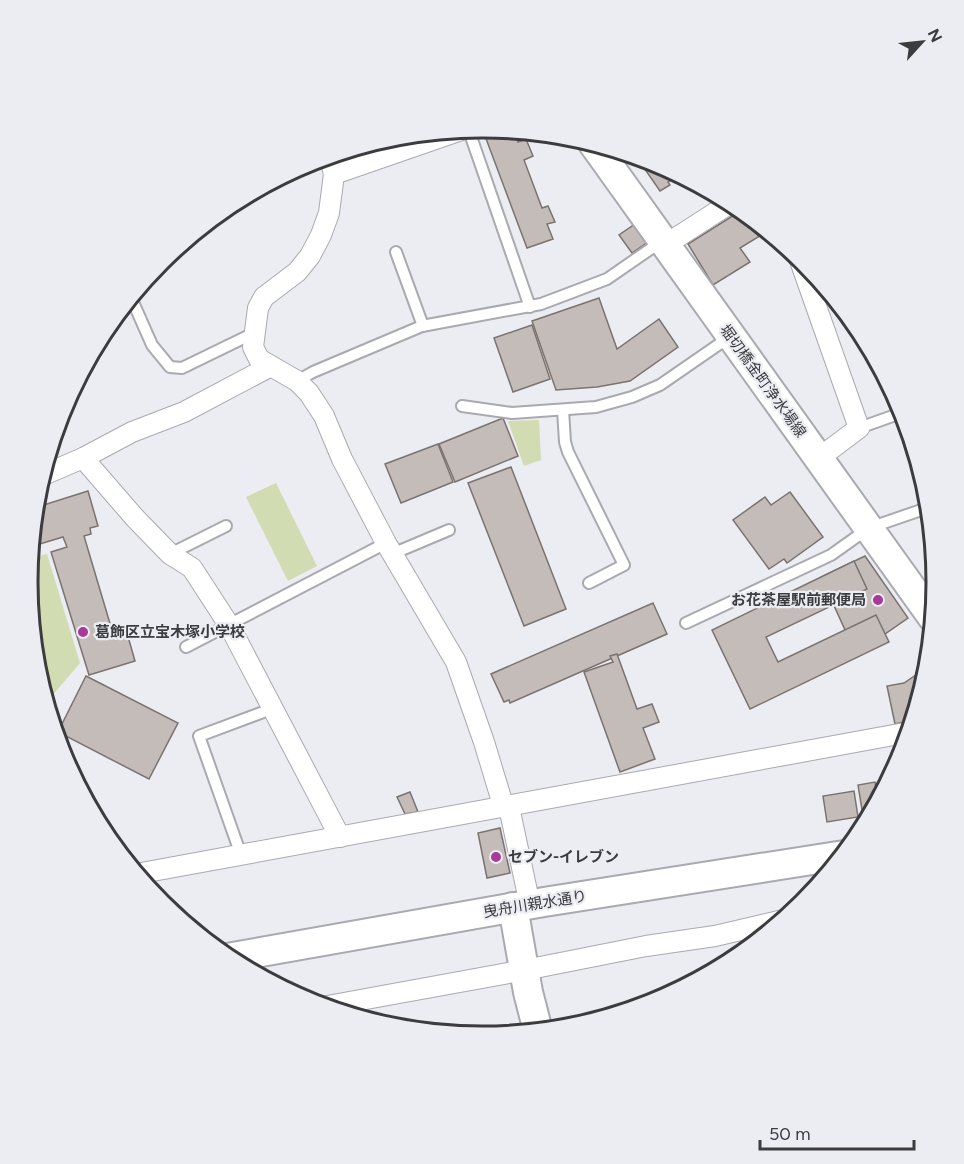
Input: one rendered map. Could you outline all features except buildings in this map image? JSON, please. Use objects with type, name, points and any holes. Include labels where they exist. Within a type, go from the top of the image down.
[{"type":"street","points":[[398,145],[332,164],[329,213],[321,235],[310,256],[297,272],[264,297],[258,308],[253,347],[259,359],[297,381],[309,393],[324,416],[342,459],[389,548],[456,662],[507,807],[521,906],[525,970],[536,1023]]},
{"type":"street","name":"堀切橋金町浄水場線","points":[[601,154],[926,608]]},
{"type":"street","points":[[664,243],[722,208]]},
{"type":"street","points":[[806,279],[859,428],[819,458]]},
{"type":"street","points":[[53,467],[83,458],[132,432],[184,412],[271,366]]},
{"type":"street","points":[[83,458],[170,554],[192,568],[230,625],[340,837]]},
{"type":"street","points":[[146,872],[900,734]]},
{"type":"street","name":"曳舟川親水通り","points":[[241,956],[521,906],[832,857]]},
{"type":"street","points":[[339,1003],[646,946],[715,936],[766,924]]},
{"type":"lane","points":[[469,137],[530,307]]},
{"type":"lane","points":[[297,381],[313,372],[423,326],[530,307],[607,279],[664,243]]},
{"type":"lane","points":[[396,252],[423,326]]},
{"type":"lane","points":[[134,305],[152,345],[170,367],[182,369],[254,333]]},
{"type":"lane","points":[[462,406],[512,413],[596,407],[632,397],[660,385],[731,336]]},
{"type":"lane","points":[[563,410],[568,452],[624,566],[589,583]]},
{"type":"lane","points":[[859,428],[894,415]]},
{"type":"lane","points":[[686,623],[831,555],[869,528],[921,510]]},
{"type":"lane","points":[[170,554],[226,526]]},
{"type":"lane","points":[[186,647],[389,548],[449,530]]},
{"type":"lane","points":[[241,855],[199,736],[274,708]]},
{"type":"green space","points":[[539,420],[541,460],[524,466],[508,421]]},
{"type":"green space","points":[[276,483],[317,566],[288,581],[246,497]]},
{"type":"green space","points":[[47,554],[80,663],[53,695],[41,640],[38,611],[38,556]]},
{"type":"place","name":"お花茶屋駅前郵便局","points":[[878,600]]},
{"type":"place","name":"葛飾区立宝木塚小学校","points":[[83,632]]},
{"type":"place","name":"セブン-イレブン","points":[[496,857]]}]
